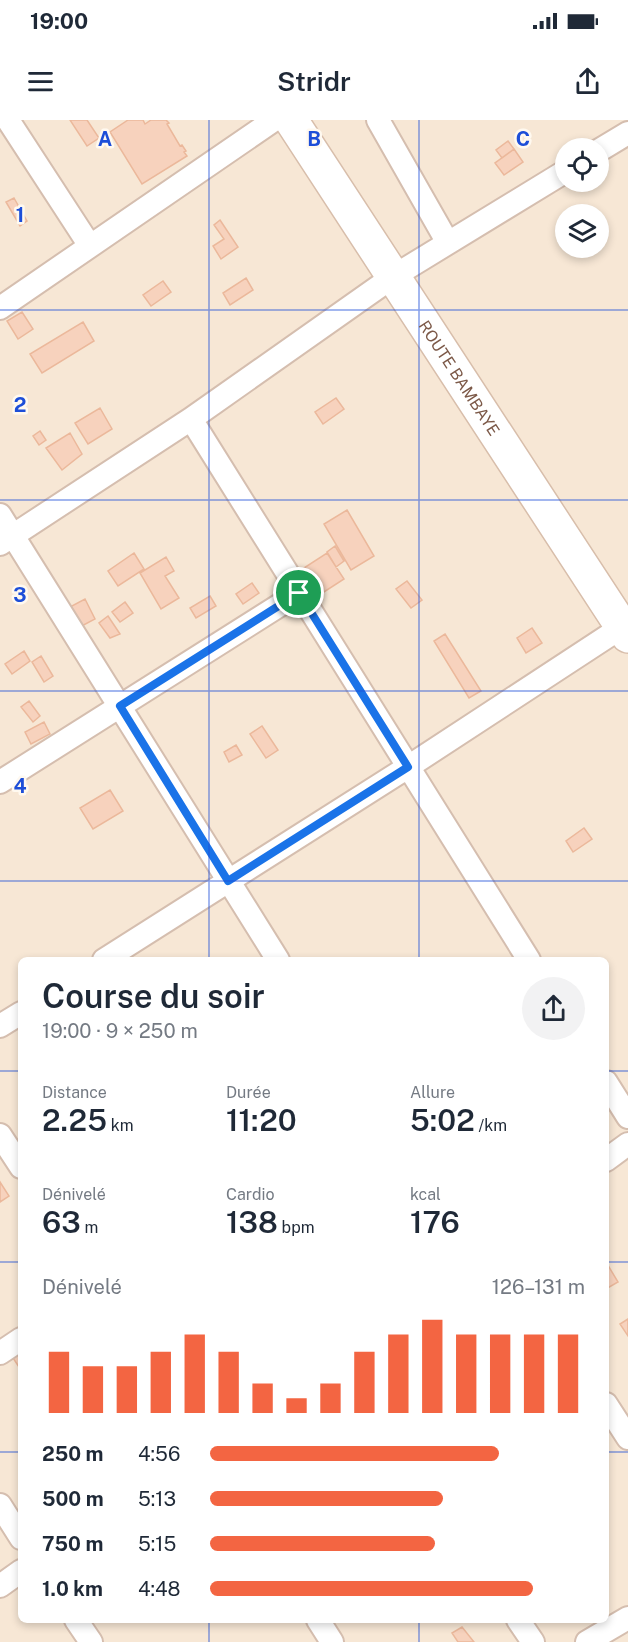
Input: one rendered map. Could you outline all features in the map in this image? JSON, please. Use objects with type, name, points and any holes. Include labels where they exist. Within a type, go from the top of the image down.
[{"type":"street","points":[[8,120],[90,246]]},
{"type":"street","points":[[0,308],[274,120]]},
{"type":"street","name":"ROUTE BAMBAYE","points":[[291,120],[626,628]]},
{"type":"street","points":[[378,120],[448,243]]},
{"type":"street","points":[[609,146],[627,137]]},
{"type":"street","points":[[6,540],[191,419],[394,276],[555,178]]},
{"type":"street","points":[[191,419],[527,957]]},
{"type":"street","points":[[0,516],[6,540],[120,706],[276,957]]},
{"type":"street","points":[[0,782],[299,593]]},
{"type":"street","points":[[109,957],[626,628]]},
{"type":"street","points":[[0,1026],[18,1015]]},
{"type":"street","points":[[609,1087],[628,1117]]},
{"type":"street","points":[[0,1135],[18,1162]]},
{"type":"street","points":[[609,1158],[628,1144]]},
{"type":"street","points":[[0,1353],[18,1342]]},
{"type":"street","points":[[609,1408],[628,1437]]},
{"type":"street","points":[[0,1505],[18,1533]]},
{"type":"street","points":[[0,1586],[18,1573]]},
{"type":"street","points":[[587,1642],[628,1618]]},
{"type":"street","points":[[78,1623],[91,1642]]},
{"type":"street","points":[[320,1623],[332,1642]]},
{"type":"street","points":[[520,1623],[533,1642]]},
{"type":"shaded area","points":[[0,120],[628,120],[628,1642],[0,1642]]},
{"type":"building","points":[[70,120],[87,120],[99,138],[87,146]]},
{"type":"building","points":[[128,120],[143,120],[145,124],[151,120],[166,120],[187,156],[142,184],[110,132]]},
{"type":"building","points":[[508,141],[514,149],[502,158],[496,150]]},
{"type":"building","points":[[514,149],[523,162],[504,175],[495,163]]},
{"type":"building","points":[[14,198],[27,221],[20,226],[6,202]]},
{"type":"building","points":[[220,220],[238,247],[221,259],[213,246],[224,239],[214,225]]},
{"type":"building","points":[[246,278],[253,290],[230,305],[223,293]]},
{"type":"building","points":[[163,281],[171,292],[151,306],[143,295]]},
{"type":"building","points":[[22,312],[33,329],[18,339],[7,321]]},
{"type":"building","points":[[83,322],[94,341],[42,373],[30,354]]},
{"type":"building","points":[[336,398],[344,409],[323,424],[315,412]]},
{"type":"building","points":[[100,408],[112,429],[88,444],[75,423]]},
{"type":"building","points":[[40,431],[46,440],[39,445],[33,436]]},
{"type":"building","points":[[70,433],[82,454],[62,470],[46,448]]},
{"type":"building","points":[[347,510],[374,556],[351,570],[324,524]]},
{"type":"building","points":[[335,546],[344,561],[336,567],[327,552]]},
{"type":"building","points":[[134,553],[144,569],[118,586],[108,571]]},
{"type":"building","points":[[327,553],[344,579],[307,603],[290,577]]},
{"type":"building","points":[[166,557],[174,571],[165,576],[179,598],[161,609],[140,573]]},
{"type":"building","points":[[407,581],[422,600],[411,608],[396,589]]},
{"type":"building","points":[[252,583],[259,593],[243,604],[236,594]]},
{"type":"building","points":[[210,596],[216,606],[196,618],[190,608]]},
{"type":"building","points":[[85,599],[95,619],[78,628],[68,608]]},
{"type":"building","points":[[125,602],[133,613],[120,622],[112,612]]},
{"type":"building","points":[[108,616],[120,634],[110,638],[99,623]]},
{"type":"building","points":[[532,628],[542,643],[526,653],[517,638]]},
{"type":"building","points":[[445,634],[481,691],[469,698],[434,641]]},
{"type":"building","points":[[24,651],[30,661],[12,674],[5,664]]},
{"type":"building","points":[[41,656],[53,676],[44,682],[32,662]]},
{"type":"building","points":[[29,701],[40,716],[33,722],[21,707]]},
{"type":"building","points":[[44,722],[50,734],[31,744],[25,732]]},
{"type":"building","points":[[262,726],[278,750],[266,758],[250,734]]},
{"type":"building","points":[[236,745],[242,755],[229,762],[224,752]]},
{"type":"building","points":[[110,790],[123,811],[93,829],[80,808]]},
{"type":"building","points":[[584,828],[592,839],[573,852],[566,841]]},
{"type":"building","points":[[0,1182],[9,1196],[0,1202]]},
{"type":"building","points":[[609,1267],[618,1282],[609,1287]]},
{"type":"building","points":[[628,1319],[628,1336],[620,1324]]},
{"type":"building","points":[[18,1355],[18,1366],[13,1358]]},
{"type":"building","points":[[462,1627],[474,1642],[458,1642],[452,1633]]},
{"type":"route","points":[[299,593],[408,767],[228,881],[120,706],[299,593]]}]
